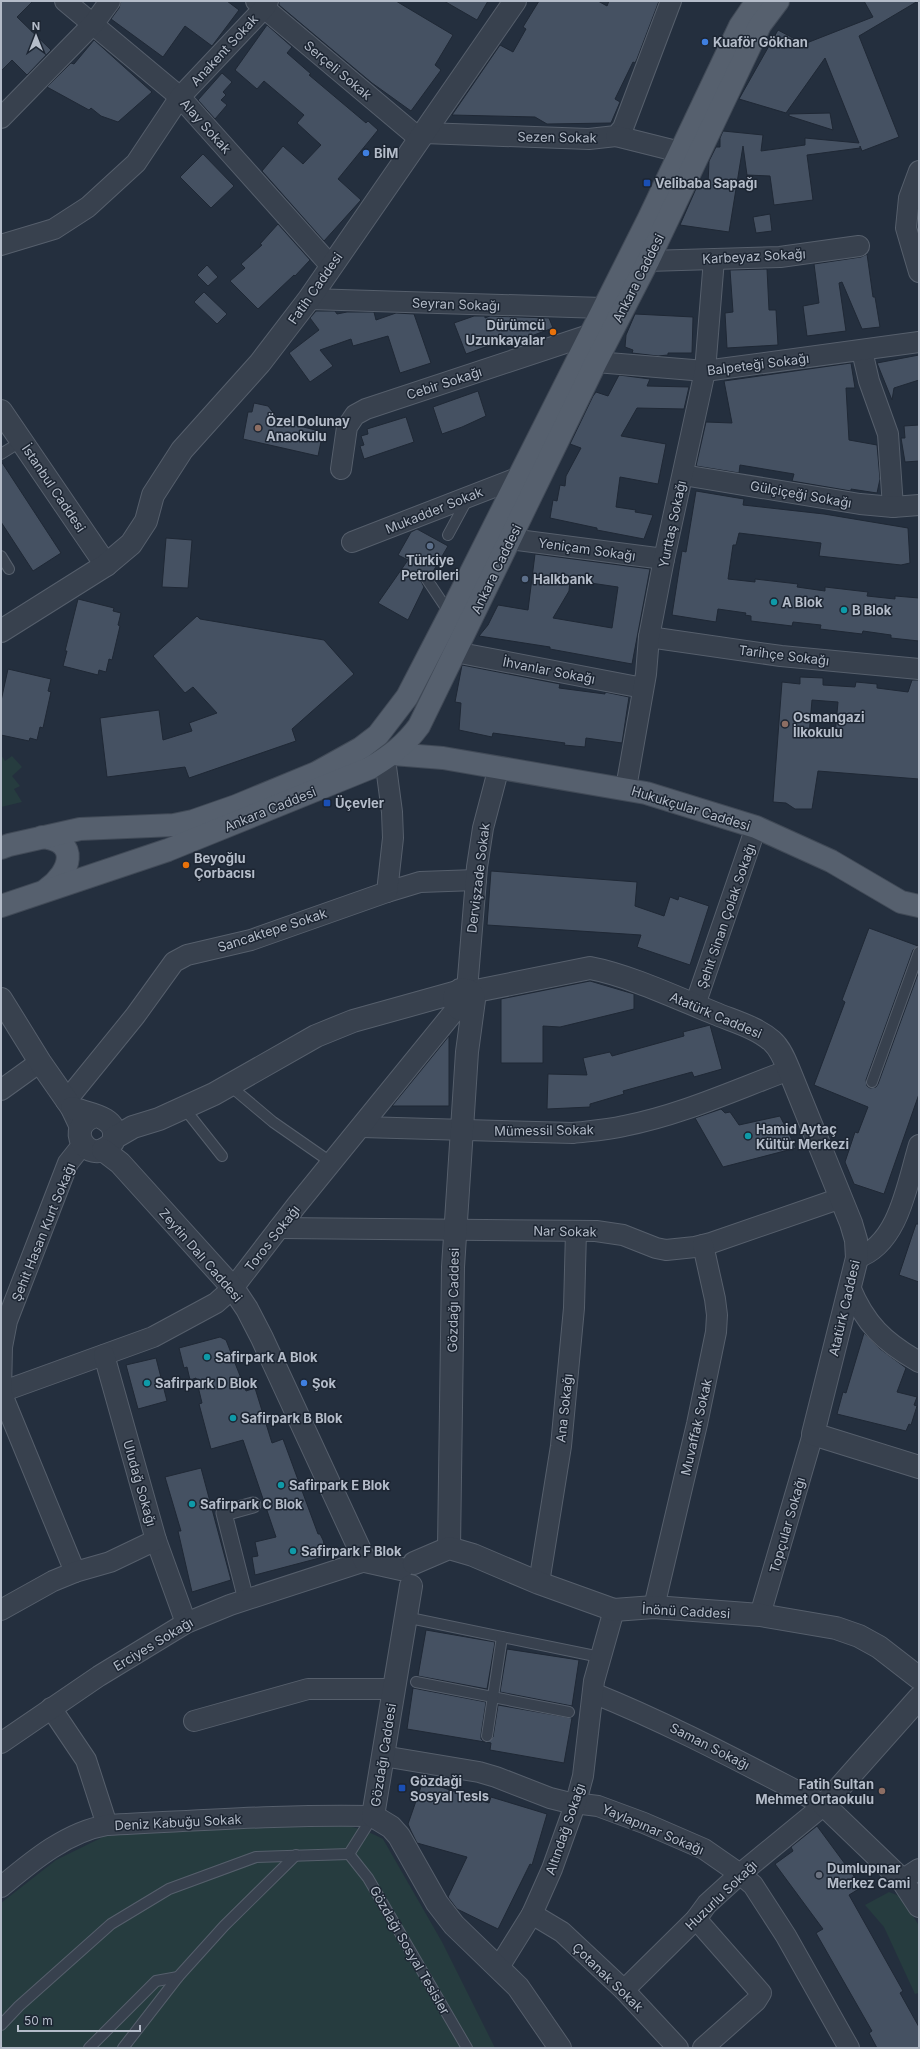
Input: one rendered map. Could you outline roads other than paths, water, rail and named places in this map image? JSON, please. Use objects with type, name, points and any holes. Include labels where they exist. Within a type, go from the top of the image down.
[{"type":"main road","name":"Ankara Caddesi","points":[[1,848],[80,829],[167,825],[193,821],[236,806],[316,773],[342,759],[378,735],[407,697],[450,614],[680,152],[740,26],[757,1]]},
{"type":"main road","name":"Ankara Caddesi","points":[[1,906],[168,850],[370,768],[389,756],[408,741],[419,726],[596,362],[648,261],[760,25],[778,1]]},
{"type":"main road","name":"Hukukçular Caddesi","points":[[389,756],[443,758],[646,792],[756,827],[831,861],[910,904]]},
{"type":"main road","points":[[42,837],[60,841],[66,848],[68,860],[65,870],[57,882],[46,890]]},
{"type":"street","name":"Alay Sokak","points":[[66,1],[94,23],[180,97],[331,266]]},
{"type":"street","points":[[1,118],[94,23],[110,1]]},
{"type":"street","name":"Fatih Caddesi","points":[[1,631],[106,564],[131,544],[146,521],[153,495],[182,450],[260,363],[309,299],[515,1]]},
{"type":"street","name":"Sezen Sokak","points":[[422,136],[589,140],[616,136],[623,128],[671,1]]},
{"type":"street","name":"Serçeli Sokak","points":[[263,3],[422,136]]},
{"type":"street","name":"Anakent Sokak","points":[[1,245],[54,229],[88,207],[136,163],[180,97],[263,3]]},
{"type":"street","points":[[616,136],[680,152]]},
{"type":"street","points":[[919,171],[909,198],[906,228],[919,272]]},
{"type":"street","name":"Karbeyaz Sokağı","points":[[648,261],[780,257],[859,246]]},
{"type":"street","name":"Yurttaş Sokağı","points":[[626,788],[643,688],[649,637],[664,559],[705,371],[714,259]]},
{"type":"street","name":"Seyran Sokağı","points":[[309,299],[603,308]]},
{"type":"street","name":"Cebir Sokağı","points":[[341,469],[347,427],[355,415],[366,409],[589,335]]},
{"type":"street","name":"Balpeteği Sokağı","points":[[596,362],[705,371],[862,351],[919,342]]},
{"type":"street","points":[[862,351],[869,381],[888,434],[893,507]]},
{"type":"street","name":"İstanbul Caddesi","points":[[1,411],[106,564]]},
{"type":"street","name":"Gülçiçeği Sokağı","points":[[683,475],[860,504],[893,507],[919,505]]},
{"type":"street","name":"Mukadder Sokak","points":[[352,542],[517,478]]},
{"type":"street","name":"Yeniçam Sokağı","points":[[510,539],[664,559]]},
{"type":"street","name":"Tarihçe Sokağı","points":[[649,637],[781,656],[919,669]]},
{"type":"street","name":"İhvanlar Sokağı","points":[[455,652],[643,688]]},
{"type":"street","points":[[387,892],[393,838],[389,756]]},
{"type":"street","name":"Dervişzade Sokak","points":[[464,1000],[476,880],[483,828],[499,767]]},
{"type":"street","name":"Şehit Sinan Çolak Sokağı","points":[[695,1005],[756,827]]},
{"type":"street","name":"Sancaktepe Sokak","points":[[93,1128],[135,1016],[174,962],[187,955],[251,940],[387,892],[420,882],[476,880]]},
{"type":"street","name":"Hukukçular Caddesi","points":[[910,904],[919,915]]},
{"type":"street","name":"Atatürk Caddesi","points":[[464,1000],[498,987],[590,968],[606,971],[695,1005],[755,1030],[772,1042],[784,1058],[841,1198],[856,1240],[857,1258],[814,1434]]},
{"type":"street","points":[[1,999],[40,1062],[93,1128],[133,1126],[159,1119],[230,1085],[316,1036],[353,1021],[405,1006],[464,1000]]},
{"type":"street","name":"Gözdağı Caddesi","points":[[449,1548],[452,1302],[455,1231],[467,1052],[464,1000]]},
{"type":"street","name":"Toros Sokağı","points":[[1,1392],[153,1337],[216,1303],[233,1288],[279,1228],[464,1000]]},
{"type":"street","points":[[1,1090],[40,1062]]},
{"type":"street","name":"Mümessil Sokak","points":[[362,1127],[573,1133],[624,1126],[679,1111],[789,1070]]},
{"type":"street","name":"Zeytin Dalı Caddesi","points":[[93,1128],[120,1163],[233,1288],[247,1309],[262,1338],[365,1561]]},
{"type":"street","name":"Şehit Hasan Kurt Sokağı","points":[[75,1572],[1,1392],[2,1347],[7,1321],[68,1163],[93,1128]]},
{"type":"street","points":[[857,1258],[878,1246],[894,1224],[919,1145]]},
{"type":"street","name":"Nar Sokak","points":[[279,1228],[608,1232],[666,1250],[703,1245],[841,1198]]},
{"type":"street","name":"Ana Sokağı","points":[[539,1583],[561,1446],[574,1308],[576,1231]]},
{"type":"street","name":"Muvaffak Sokak","points":[[654,1607],[697,1424],[716,1332],[717,1315],[715,1299],[703,1245]]},
{"type":"street","points":[[850,1287],[857,1304],[871,1326],[906,1354],[919,1362]]},
{"type":"street","name":"Uludağ Sokağı","points":[[1,1610],[75,1572],[110,1562],[156,1540],[104,1355]]},
{"type":"street","points":[[814,1434],[919,1467]]},
{"type":"street","name":"Topçular Sokağı","points":[[760,1616],[814,1434]]},
{"type":"street","points":[[246,1600],[224,1513],[253,1505]]},
{"type":"street","points":[[156,1540],[186,1622]]},
{"type":"street","points":[[365,1561],[412,1574],[449,1548]]},
{"type":"street","name":"İnönü Caddesi","points":[[449,1548],[473,1555],[539,1583],[614,1610],[654,1607],[760,1616],[836,1628],[860,1636],[879,1647],[919,1678]]},
{"type":"street","name":"Erciyes Sokağı","points":[[1,1743],[51,1708],[186,1622],[246,1600],[365,1561]]},
{"type":"street","name":"Gözdağı Caddesi","points":[[412,1574],[373,1816],[391,1827],[399,1836],[437,1903],[454,1925],[518,1987],[560,2048]]},
{"type":"street","name":"Altındağ Sokağı","points":[[499,1967],[532,1914],[552,1869],[576,1802],[583,1776],[593,1694],[600,1656],[614,1610]]},
{"type":"street","points":[[194,1722],[308,1689],[394,1689]]},
{"type":"street","name":"Saman Sokağı","points":[[593,1694],[634,1710],[692,1736],[824,1805]]},
{"type":"street","points":[[919,1698],[824,1805],[910,1874],[919,1906]]},
{"type":"street","points":[[51,1708],[86,1760],[106,1825]]},
{"type":"street","name":"Yaylapınar Sokağı","points":[[383,1756],[479,1772],[550,1798],[598,1806],[671,1834],[704,1849],[753,1884],[786,1936],[849,2048]]},
{"type":"street","name":"Huzurlu Sokağı","points":[[624,1990],[696,1919],[708,1904],[740,1874],[824,1805]]},
{"type":"street","name":"Deniz Kabuğu Sokak","points":[[1,1888],[34,1860],[89,1828],[106,1825],[317,1815],[373,1816]]},
{"type":"street","name":"Çotanak Sokak","points":[[532,1914],[562,1932],[624,1990],[678,2048]]},
{"type":"street","points":[[696,1919],[761,1993],[756,2001],[703,2048]]},
{"type":"lane","points":[[1,454],[22,441]]},
{"type":"lane","points":[[448,535],[470,495]]},
{"type":"lane","points":[[1,556],[9,569]]},
{"type":"lane","points":[[426,578],[450,614]]},
{"type":"lane","points":[[872,1082],[919,952]]},
{"type":"lane","points":[[230,1085],[273,1122],[332,1163]]},
{"type":"lane","points":[[184,1108],[222,1156]]},
{"type":"lane","points":[[405,1617],[600,1656]]},
{"type":"lane","points":[[487,1736],[502,1637]]},
{"type":"lane","points":[[416,1682],[569,1712]]},
{"type":"lane","points":[[1,2025],[19,2006],[112,1924],[169,1889],[256,1856],[349,1854],[373,1816]]},
{"type":"lane","name":"Gözdağı Sosyal Tesisler","points":[[349,1854],[368,1878],[467,2048]]},
{"type":"lane","points":[[123,2048],[178,1977],[224,1926],[296,1855]]},
{"type":"lane","points":[[89,2048],[156,1981],[178,1977]]},
{"type":"place","name":"Kuaför Gökhan","points":[[705,42]]},
{"type":"place","name":"BİM","points":[[366,153]]},
{"type":"place","name":"Velibaba Sapağı","points":[[647,183]]},
{"type":"place","name":"Dürümcü Uzunkayalar","points":[[553,332]]},
{"type":"place","name":"Özel Dolunay Anaokulu","points":[[258,428]]},
{"type":"place","name":"Türkiye Petrolleri","points":[[430,546]]},
{"type":"place","name":"Halkbank","points":[[525,579]]},
{"type":"place","name":"A Blok","points":[[774,602]]},
{"type":"place","name":"B Blok","points":[[844,610]]},
{"type":"place","name":"Osmangazi İlkokulu","points":[[785,724]]},
{"type":"place","name":"Üçevler","points":[[327,803]]},
{"type":"place","name":"Beyoğlu Çorbacısı","points":[[186,865]]},
{"type":"place","name":"Hamid Aytaç Kültür Merkezi","points":[[748,1136]]},
{"type":"place","name":"Safirpark A Blok","points":[[207,1357]]},
{"type":"place","name":"Safirpark D Blok","points":[[147,1383]]},
{"type":"place","name":"Şok","points":[[304,1383]]},
{"type":"place","name":"Safirpark B Blok","points":[[233,1418]]},
{"type":"place","name":"Safirpark E Blok","points":[[281,1485]]},
{"type":"place","name":"Safirpark C Blok","points":[[192,1504]]},
{"type":"place","name":"Safirpark F Blok","points":[[293,1551]]},
{"type":"place","name":"Gözdaği Sosyal Tesi̇s","points":[[402,1788]]},
{"type":"place","name":"Fatih Sultan Mehmet Ortaokulu","points":[[882,1791]]},
{"type":"place","name":"Dumlupınar Merkez Cami","points":[[819,1875]]}]
